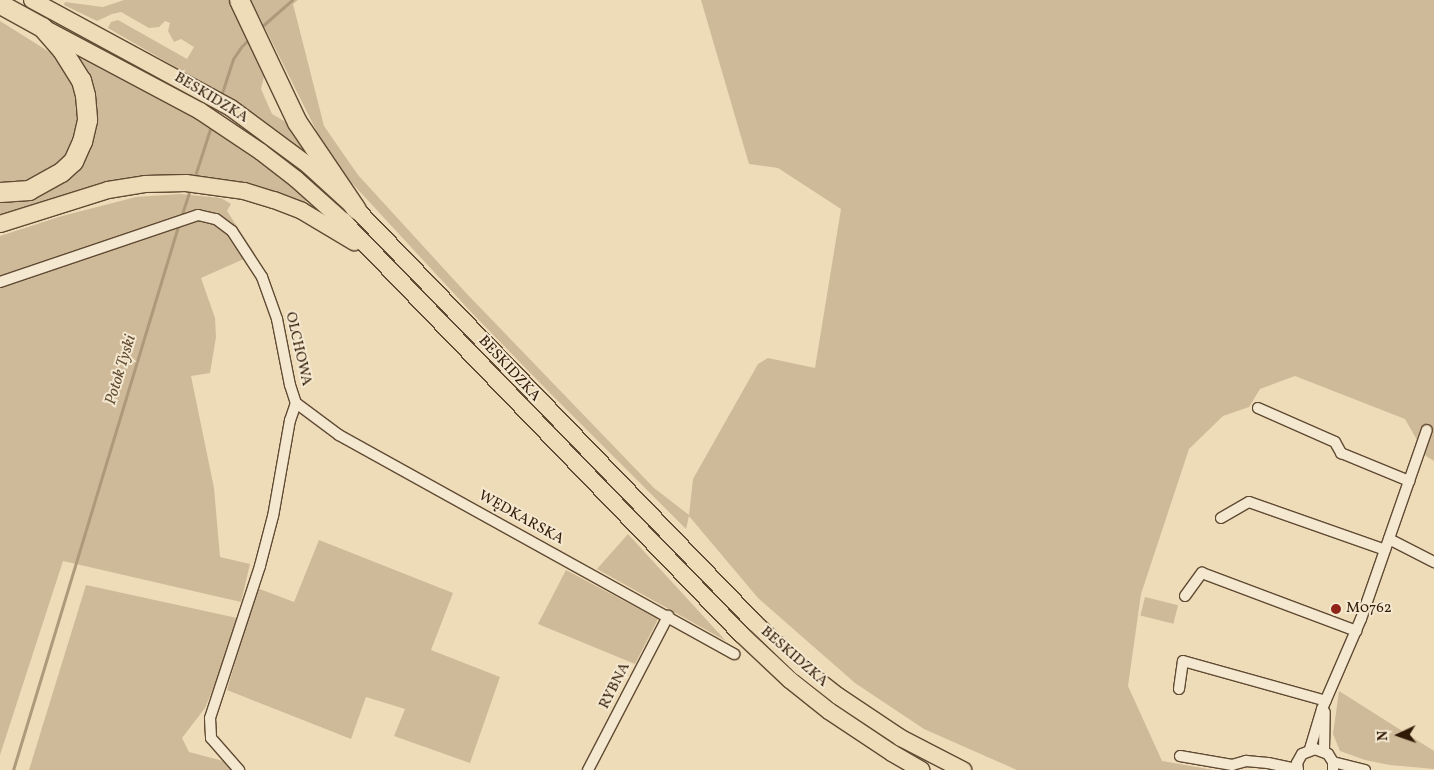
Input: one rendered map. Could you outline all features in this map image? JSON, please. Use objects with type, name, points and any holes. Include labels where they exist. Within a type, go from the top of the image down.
[{"type":"highway","points":[[239,0],[297,122],[356,209]]},
{"type":"highway","name":"BESKIDZKA","points":[[0,4],[42,27]]},
{"type":"highway","points":[[0,192],[29,190],[45,183],[73,160],[82,141],[87,120],[85,95],[81,80],[62,50],[42,27]]},
{"type":"main road","name":"BESKIDZKA","points":[[32,0],[231,108],[308,165],[356,209],[760,629],[838,696],[902,738],[963,770]]},
{"type":"main road","name":"BESKIDZKA","points":[[42,27],[200,111],[224,126],[296,179],[343,221],[741,634],[790,680],[829,711],[892,753],[922,770]]},
{"type":"main road","points":[[0,224],[108,190],[145,184],[186,183],[218,186],[274,200],[302,211],[333,228],[380,260]]},
{"type":"street","name":"OLCHOWA","points":[[0,282],[192,215],[207,216],[224,223],[232,231],[262,277],[277,319],[296,403],[290,420],[272,516],[260,566],[210,718],[211,738],[239,770]]},
{"type":"street","name":"WĘDKARSKA","points":[[296,403],[339,435],[734,654]]},
{"type":"street","points":[[1258,408],[1335,442],[1341,453],[1409,480]]},
{"type":"street","points":[[1180,756],[1232,764],[1246,761],[1268,762],[1300,758],[1310,749],[1326,701],[1356,631],[1428,430]]},
{"type":"street","points":[[1221,518],[1249,502],[1385,550]]},
{"type":"street","points":[[1389,539],[1434,562]]},
{"type":"street","points":[[1185,596],[1202,573],[1356,631]]},
{"type":"street","name":"RYBNA","points":[[588,770],[668,616]]},
{"type":"street","points":[[1178,689],[1184,661],[1326,701]]},
{"type":"street","points":[[1326,701],[1324,751],[1333,766],[1365,770]]},
{"type":"street","points":[[1310,749],[1324,751]]},
{"type":"street","points":[[1268,762],[1298,770],[1300,758]]},
{"type":"shaded area","points":[[124,0],[236,0],[266,68],[261,89],[272,114],[291,125],[310,158],[227,97],[108,28],[111,22],[118,20],[187,59],[194,47],[181,39],[174,42],[168,31],[170,23],[165,21],[159,27],[149,28],[121,12],[97,21],[64,5],[65,2],[103,7]]},
{"type":"shaded area","points":[[251,0],[298,0],[293,4],[324,126],[358,175],[467,294],[654,488],[689,515],[693,479],[758,364],[768,358],[815,368],[841,209],[778,168],[749,164],[701,0],[1434,0],[1434,461],[1426,456],[1405,419],[1295,376],[1260,389],[1249,407],[1223,416],[1189,449],[1141,594],[1128,686],[1162,761],[1214,770],[1017,770],[924,729],[855,683],[758,598],[689,516],[686,529],[548,391],[472,313],[350,181],[330,155]]},
{"type":"shaded area","points":[[0,21],[59,58],[80,96],[81,129],[73,154],[24,187],[0,189]]},
{"type":"shaded area","points":[[70,51],[180,108],[266,162],[307,197],[304,207],[160,178],[0,221],[0,197],[84,151]]},
{"type":"shaded area","points":[[180,194],[221,198],[231,204],[227,211],[255,254],[201,278],[215,318],[216,337],[210,373],[191,376],[214,488],[220,557],[250,564],[241,602],[63,561],[0,755],[0,236],[62,216],[136,197]]},
{"type":"shaded area","points":[[628,534],[726,641],[597,569]]},
{"type":"shaded area","points":[[319,540],[453,593],[431,650],[500,677],[470,763],[394,736],[405,709],[366,697],[351,739],[227,690],[257,588],[294,602]]},
{"type":"shaded area","points":[[566,570],[658,619],[635,664],[538,624]]},
{"type":"shaded area","points":[[86,585],[237,618],[217,679],[205,708],[182,738],[189,752],[223,761],[231,770],[29,770]]},
{"type":"shaded area","points":[[1145,597],[1178,605],[1173,624],[1140,615]]},
{"type":"shaded area","points":[[1339,691],[1434,751],[1434,769],[1390,765],[1365,760],[1340,751],[1333,734]]},
{"type":"waterway","name":"Potok Tyski","points":[[260,28],[292,0]]},
{"type":"waterway","name":"Potok Tyski","points":[[221,96],[233,59],[250,38]]},
{"type":"waterway","name":"Potok Tyski","points":[[194,179],[211,126]]},
{"type":"waterway","name":"Potok Tyski","points":[[181,217],[190,190]]},
{"type":"waterway","name":"Potok Tyski","points":[[13,770],[179,223]]},
{"type":"place","name":"M0762","points":[[1336,609]]}]
